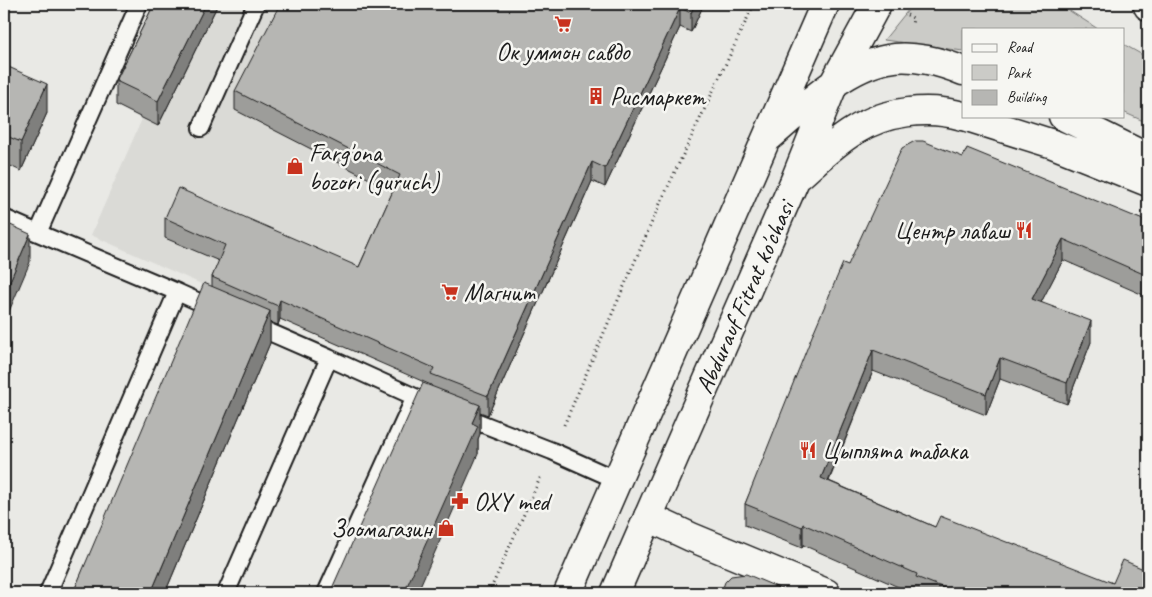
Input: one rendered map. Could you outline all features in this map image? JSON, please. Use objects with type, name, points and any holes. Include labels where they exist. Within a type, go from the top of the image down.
[{"type":"main road","name":"Abdurauf Fitrat ko'chasi","points":[[568,593],[825,4]]},
{"type":"main road","name":"Abdurauf Fitrat ko'chasi","points":[[615,593],[795,180],[834,83],[876,4]]},
{"type":"main road","points":[[765,140],[834,83],[868,65],[888,59],[909,57],[962,71]]},
{"type":"main road","points":[[795,180],[839,141],[855,130],[879,119],[904,112],[924,111],[962,115]]},
{"type":"main road","points":[[970,118],[1053,144],[1148,182]]},
{"type":"main road","points":[[1067,118],[1148,158]]},
{"type":"main road","points":[[613,490],[648,517],[826,593]]},
{"type":"lane","points":[[201,128],[256,4]]},
{"type":"lane","points":[[38,233],[136,5]]},
{"type":"lane","points":[[4,218],[330,358],[415,397],[552,451],[613,490]]},
{"type":"lane","points":[[48,593],[176,292]]},
{"type":"lane","points":[[226,593],[330,358]]},
{"type":"lane","points":[[326,593],[415,397]]},
{"type":"path","points":[[489,593],[658,208],[754,4]]},
{"type":"shaded area","name":"Farg'ona bozori (guruch)","points":[[166,4],[688,4],[665,58],[581,19],[347,290],[325,339],[91,235],[142,119],[116,105]]},
{"type":"green space","points":[[913,4],[1059,4],[1096,28],[962,28],[962,51],[884,40]]},
{"type":"green space","points":[[1124,45],[1148,58],[1148,123],[1124,112]]},
{"type":"building","points":[[154,4],[206,4],[158,101],[116,81]]},
{"type":"building","points":[[280,4],[695,4],[691,13],[680,8],[605,168],[592,162],[488,396],[431,374],[434,368],[280,300],[278,306],[212,277],[225,245],[165,218],[178,188],[359,267],[400,175],[235,91]]},
{"type":"building","points":[[4,65],[47,84],[21,142],[4,135]]},
{"type":"building","points":[[915,141],[923,141],[963,157],[967,148],[1148,222],[1148,276],[1063,239],[1032,299],[1091,321],[1067,383],[1000,358],[986,394],[873,350],[821,478],[935,527],[940,516],[1113,583],[1123,560],[1148,571],[1148,593],[957,593],[916,577],[917,574],[803,524],[802,527],[745,504],[843,263],[848,265],[902,148]]},
{"type":"building","points":[[4,222],[30,234],[4,295]]},
{"type":"building","points":[[204,283],[270,311],[151,593],[73,593]]},
{"type":"building","points":[[423,383],[480,405],[472,423],[478,426],[404,593],[330,593]]},
{"type":"building","points":[[746,574],[791,593],[721,593],[725,582],[731,576]]},
{"type":"place","name":"Ок уммон савдо","points":[[563,24]]},
{"type":"place","name":"Рисмаркет","points":[[596,96]]},
{"type":"place","name":"Farg'ona bozori (guruch)","points":[[295,166]]},
{"type":"place","name":"Центр лаваш","points":[[1024,230]]},
{"type":"place","name":"Магнит","points":[[450,292]]},
{"type":"place","name":"Цыплята табака","points":[[808,450]]},
{"type":"place","name":"OXY med","points":[[460,501]]},
{"type":"place","name":"Зоомагазин","points":[[446,528]]}]
